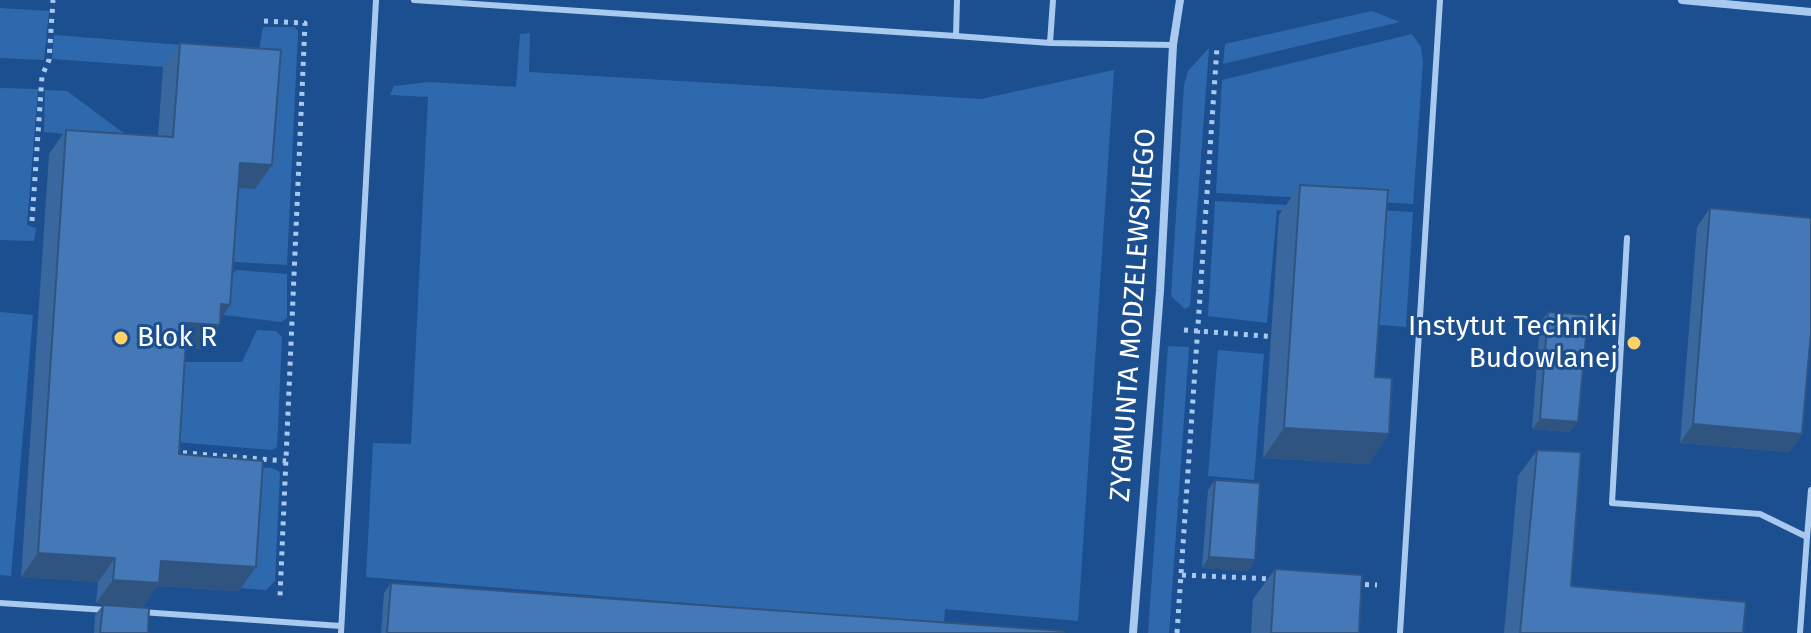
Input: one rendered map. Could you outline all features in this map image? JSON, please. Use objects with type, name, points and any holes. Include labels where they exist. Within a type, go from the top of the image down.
[{"type":"street","name":"ZYGMUNTA MODZELEWSKIEGO","points":[[1133,633],[1157,328],[1173,45],[1180,0]]},
{"type":"street","points":[[1682,0],[1811,12]]},
{"type":"lane","points":[[125,611],[341,630],[376,0]]},
{"type":"lane","points":[[414,0],[1050,43],[1173,45]]},
{"type":"lane","points":[[956,36],[957,0]]},
{"type":"lane","points":[[1050,43],[1053,0]]},
{"type":"lane","points":[[1400,633],[1440,0]]},
{"type":"lane","points":[[1627,238],[1612,503],[1760,514],[1809,537]]},
{"type":"lane","points":[[1800,633],[1811,490]]},
{"type":"lane","points":[[0,603],[109,610]]},
{"type":"path","points":[[32,221],[42,76],[49,60],[53,0]]},
{"type":"path","points":[[264,21],[305,23],[280,597],[268,597]]},
{"type":"path","points":[[1177,633],[1200,332],[1217,47]]},
{"type":"path","points":[[1157,328],[1282,338]]},
{"type":"path","points":[[164,451],[286,461]]},
{"type":"path","points":[[1182,575],[1277,580]]},
{"type":"path","points":[[1340,583],[1403,587]]},
{"type":"shaded area","points":[[0,8],[49,11],[44,60],[0,58]]},
{"type":"shaded area","points":[[1372,11],[1400,22],[1223,64],[1225,44]]},
{"type":"shaded area","points":[[263,27],[295,27],[298,32],[287,265],[219,261],[224,187],[255,188],[264,74],[52,59],[54,35],[259,51]]},
{"type":"shaded area","points":[[530,33],[529,72],[981,99],[1114,70],[1078,621],[945,609],[944,624],[366,577],[373,443],[411,444],[428,97],[390,95],[394,86],[429,82],[516,87],[520,34]]},
{"type":"shaded area","points":[[1412,34],[1421,47],[1423,62],[1413,204],[1216,193],[1222,80]]},
{"type":"shaded area","points":[[1209,48],[1190,306],[1185,309],[1171,296],[1184,85],[1188,71]]},
{"type":"shaded area","points":[[0,88],[38,89],[27,225],[36,228],[34,241],[0,240]]},
{"type":"shaded area","points":[[45,90],[67,91],[133,140],[44,132]]},
{"type":"shaded area","points":[[1215,201],[1413,212],[1406,327],[1370,324],[1378,218],[1277,210],[1267,323],[1208,316]]},
{"type":"shaded area","points":[[236,270],[287,274],[287,318],[281,322],[224,315],[228,280]]},
{"type":"shaded area","points":[[0,312],[33,315],[11,576],[0,575]]},
{"type":"shaded area","points":[[257,330],[276,331],[282,337],[277,447],[272,450],[175,442],[176,362],[242,362]]},
{"type":"shaded area","points":[[1168,346],[1189,347],[1169,633],[1148,633]]},
{"type":"shaded area","points":[[1218,350],[1264,354],[1254,480],[1208,476]]},
{"type":"shaded area","points":[[163,461],[272,468],[280,472],[275,581],[266,590],[239,588]]},
{"type":"building","name":"Blok R","points":[[180,43],[281,50],[272,165],[240,163],[230,305],[221,304],[220,325],[187,323],[179,454],[263,461],[256,567],[161,561],[159,583],[113,580],[115,558],[38,553],[66,130],[173,137]]},
{"type":"building","points":[[1300,185],[1388,190],[1375,377],[1392,378],[1389,434],[1284,428]]},
{"type":"building","points":[[1710,208],[1811,218],[1811,332],[1802,434],[1693,424]]},
{"type":"building","points":[[1548,312],[1588,315],[1578,422],[1540,419]]},
{"type":"building","points":[[1537,450],[1581,452],[1571,586],[1746,602],[1743,633],[1520,633]]},
{"type":"building","points":[[1215,480],[1260,483],[1255,560],[1209,557]]},
{"type":"building","points":[[1275,569],[1362,575],[1359,633],[1271,633]]},
{"type":"building","points":[[391,583],[1064,631],[1064,633],[387,633]]},
{"type":"building","points":[[103,605],[149,608],[148,633],[100,633]]},
{"type":"place","name":"Blok R","points":[[121,338]]},
{"type":"place","name":"Instytut Techniki Budowlanej","points":[[1634,343]]}]
